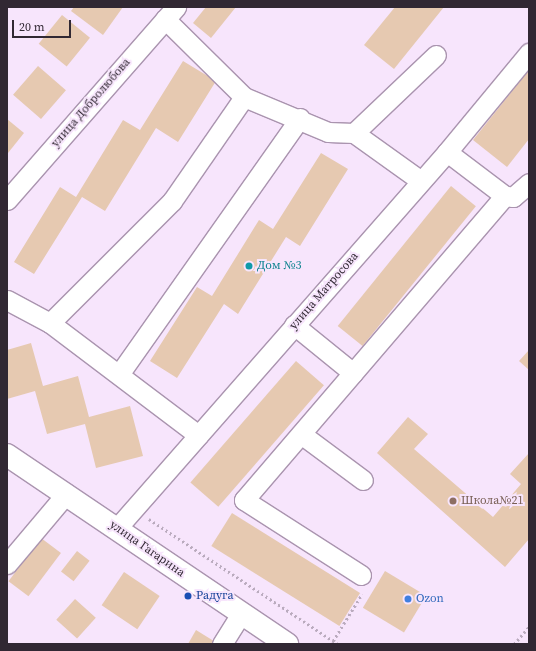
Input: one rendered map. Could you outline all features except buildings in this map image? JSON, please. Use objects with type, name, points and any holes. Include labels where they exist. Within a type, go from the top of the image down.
[{"type":"main road","name":"улица Гагарина","points":[[7,455],[287,644]]},
{"type":"street","points":[[170,13],[244,97],[300,118],[328,132],[354,133],[421,181]]},
{"type":"street","name":"улица Добролюбова","points":[[7,200],[170,13]]},
{"type":"street","name":"улица Матросова","points":[[117,528],[447,152],[529,53]]},
{"type":"street","points":[[354,133],[436,55]]},
{"type":"street","points":[[50,323],[172,201],[244,97]]},
{"type":"street","points":[[120,373],[300,118]]},
{"type":"street","points":[[447,152],[505,196],[513,197],[529,183]]},
{"type":"street","points":[[361,575],[244,500],[505,196]]},
{"type":"street","points":[[7,300],[50,323],[120,373],[198,435]]},
{"type":"street","points":[[294,325],[353,373]]},
{"type":"street","points":[[301,434],[363,480]]},
{"type":"street","points":[[7,564],[66,494]]},
{"type":"street","points":[[222,644],[241,614]]},
{"type":"path","points":[[133,509],[338,644]]},
{"type":"path","points":[[333,640],[367,587],[368,582],[361,575]]},
{"type":"path","points":[[514,644],[529,627]]},
{"type":"place","name":"Дом №3","points":[[249,266]]},
{"type":"place","name":"Школа№21","points":[[453,501]]},
{"type":"place","name":"Радуга","points":[[188,596]]},
{"type":"place","name":"Ozon","points":[[408,599]]}]
